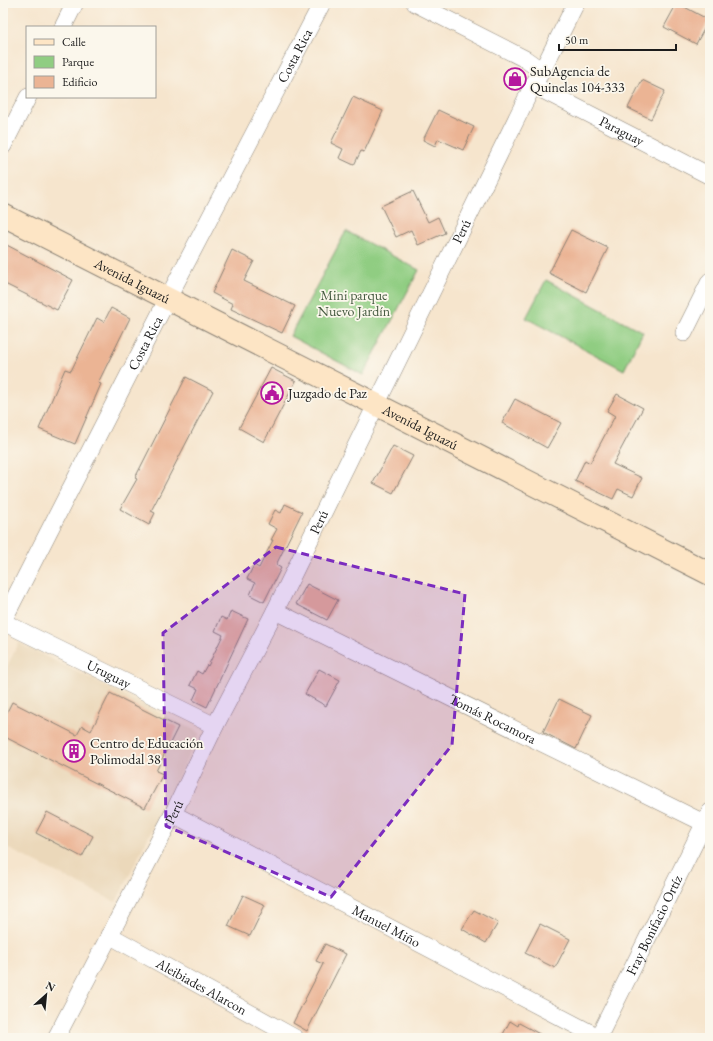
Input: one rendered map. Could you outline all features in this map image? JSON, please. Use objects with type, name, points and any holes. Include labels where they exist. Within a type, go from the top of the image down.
[{"type":"main road","name":"Avenida Iguazú","points":[[3,215],[710,574]]},
{"type":"street","points":[[64,26],[75,3]]},
{"type":"street","name":"Costa Rica","points":[[3,621],[168,298],[322,3]]},
{"type":"street","points":[[415,3],[525,59],[542,70]]},
{"type":"street","name":"Perú","points":[[56,1038],[173,814],[215,726],[275,611],[533,85],[576,3]]},
{"type":"street","name":"Paraguay","points":[[533,85],[710,176]]},
{"type":"street","points":[[3,146],[27,98]]},
{"type":"street","points":[[684,333],[710,281]]},
{"type":"street","name":"Tomás Rocamora","points":[[275,611],[708,820]]},
{"type":"street","name":"Uruguay","points":[[3,621],[215,726]]},
{"type":"street","name":"Manuel Miño","points":[[173,814],[599,1038]]},
{"type":"street","name":"Fray Bonifacio Ortíz","points":[[599,1038],[708,820]]},
{"type":"street","name":"Aleibiades Alarcon","points":[[109,935],[295,1038]]},
{"type":"highlighted area","points":[[276,547],[465,594],[452,745],[331,897],[166,826],[163,633]]},
{"type":"shaded area","points":[[19,643],[200,733],[116,902],[3,846],[3,674]]},
{"type":"green space","name":"Mini parque Nuevo Jardín","points":[[346,231],[419,270],[363,375],[290,336]]},
{"type":"green space","points":[[546,280],[643,332],[624,370],[526,318]]},
{"type":"building","points":[[677,3],[709,20],[696,44],[664,27]]},
{"type":"building","points":[[642,80],[665,91],[651,119],[628,108]]},
{"type":"building","points":[[353,97],[383,111],[364,152],[361,151],[354,165],[339,158],[343,149],[331,143]]},
{"type":"building","points":[[438,110],[474,127],[463,150],[438,139],[435,146],[423,140]]},
{"type":"building","points":[[413,191],[428,222],[438,217],[445,233],[418,245],[411,230],[396,237],[381,206]]},
{"type":"building","points":[[571,230],[608,248],[586,292],[549,273]]},
{"type":"building","points":[[3,243],[73,280],[57,310],[3,283]]},
{"type":"building","points":[[232,250],[254,261],[244,281],[295,306],[282,333],[231,309],[233,304],[212,293]]},
{"type":"building","points":[[111,308],[130,318],[98,383],[101,384],[75,444],[39,429],[65,369],[71,371],[97,318],[104,322]]},
{"type":"building","points":[[271,368],[296,381],[264,442],[239,428]]},
{"type":"building","points":[[186,377],[213,391],[151,511],[155,513],[149,525],[120,509],[137,479],[135,478]]},
{"type":"building","points":[[617,394],[643,408],[613,464],[642,478],[633,496],[618,489],[613,499],[575,481],[585,460],[590,463],[615,416],[607,411]]},
{"type":"building","points":[[515,399],[561,423],[547,448],[502,423]]},
{"type":"building","points":[[393,446],[413,456],[393,493],[373,483]]},
{"type":"building","points":[[285,504],[302,512],[276,565],[281,568],[264,602],[250,595],[255,583],[247,579],[254,565],[259,568],[273,540],[271,540],[277,529],[268,524],[275,510],[281,513]]},
{"type":"building","points":[[307,584],[338,600],[327,620],[296,604]]},
{"type":"building","points":[[231,611],[248,619],[207,707],[193,700],[198,689],[190,685],[197,671],[202,674],[207,665],[208,666],[223,635],[215,631],[221,617],[227,620]]},
{"type":"building","points":[[319,669],[340,680],[326,706],[305,694]]},
{"type":"building","name":"Centro de Educación Polimodal 38","points":[[110,693],[178,727],[156,771],[163,774],[145,808],[3,736],[3,720],[12,702],[77,735],[82,726],[91,731]]},
{"type":"building","points":[[559,699],[592,715],[576,749],[543,732]]},
{"type":"building","points":[[47,812],[93,836],[82,857],[36,833]]},
{"type":"building","points":[[243,895],[265,905],[250,936],[228,926]]},
{"type":"building","points":[[474,910],[498,923],[486,943],[462,929]]},
{"type":"building","points":[[540,924],[570,939],[555,968],[525,953]]},
{"type":"building","points":[[325,944],[346,954],[307,1031],[293,1023],[323,964],[316,961]]},
{"type":"building","points":[[510,1021],[518,1026],[519,1023],[547,1038],[501,1038]]},
{"type":"place","name":"SubAgencia de Quinelas 104-333","points":[[515,79]]},
{"type":"place","name":"Juzgado de Paz","points":[[272,393]]},
{"type":"place","name":"Centro de Educación Polimodal 38","points":[[74,751]]}]
